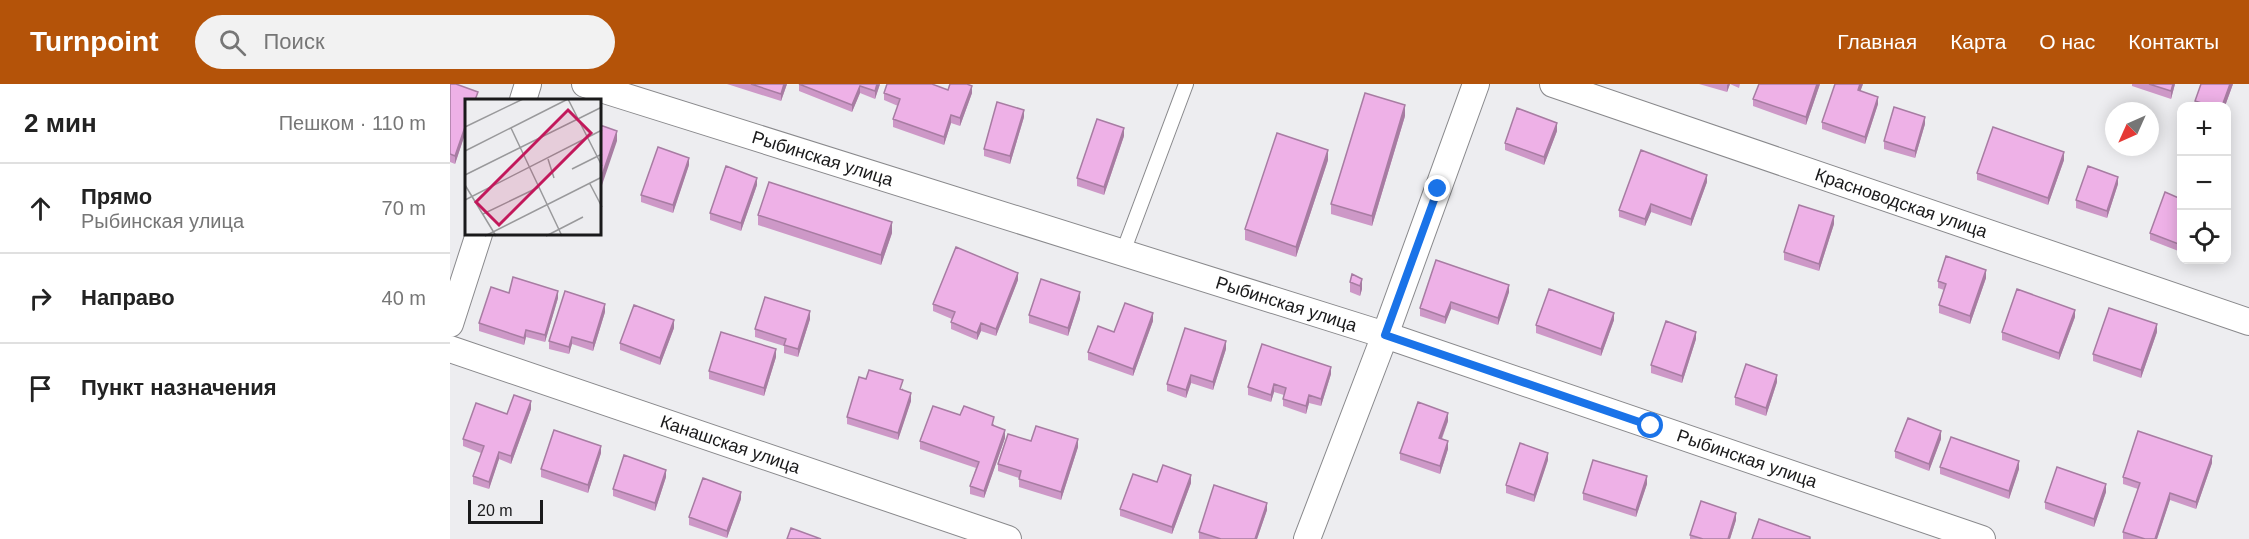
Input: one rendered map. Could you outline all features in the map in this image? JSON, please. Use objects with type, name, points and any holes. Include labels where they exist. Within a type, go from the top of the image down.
[{"type":"street","points":[[523,99],[528,84]]},
{"type":"street","name":"Рыбинская улица","points":[[585,84],[1385,335],[1982,539]]},
{"type":"street","points":[[1308,539],[1476,84]]},
{"type":"street","name":"Красноводская улица","points":[[1553,84],[2249,322]]},
{"type":"street","points":[[450,324],[478,236]]},
{"type":"street","name":"Канашская улица","points":[[450,349],[1008,539]]},
{"type":"lane","points":[[1122,252],[1186,84]]},
{"type":"building","points":[[450,84],[456,84],[478,92],[475,99],[465,99],[465,127],[455,156],[450,154]]},
{"type":"building","points":[[751,84],[784,84],[781,94]]},
{"type":"building","points":[[799,84],[877,84],[875,91],[860,86],[852,105]]},
{"type":"building","points":[[887,84],[932,84],[948,90],[950,84],[972,86],[960,118],[951,115],[944,137],[893,119],[900,99],[884,93]]},
{"type":"building","points":[[1759,84],[1817,84],[1806,117],[1753,99]]},
{"type":"building","points":[[1835,84],[1860,84],[1858,90],[1878,97],[1865,137],[1822,122]]},
{"type":"building","points":[[2149,84],[2173,84],[2171,91]]},
{"type":"building","points":[[2201,84],[2230,84],[2223,102],[2195,101]]},
{"type":"building","points":[[1365,93],[1405,105],[1372,216],[1331,204]]},
{"type":"building","points":[[997,102],[1024,110],[1010,156],[984,149]]},
{"type":"building","points":[[1894,107],[1925,117],[1915,151],[1884,141]]},
{"type":"building","points":[[1517,108],[1557,123],[1544,157],[1505,143]]},
{"type":"building","points":[[1097,119],[1124,128],[1104,187],[1077,178]]},
{"type":"building","points":[[602,126],[617,131],[602,175]]},
{"type":"building","points":[[1993,127],[2064,152],[2048,198],[1977,173]]},
{"type":"building","points":[[1277,133],[1328,150],[1296,247],[1245,229]]},
{"type":"building","points":[[658,147],[689,158],[673,205],[641,195]]},
{"type":"building","points":[[1641,150],[1707,175],[1691,219],[1651,204],[1645,219],[1619,210]]},
{"type":"building","points":[[726,166],[757,178],[741,223],[710,213]]},
{"type":"building","points":[[2088,166],[2118,177],[2107,211],[2076,200]]},
{"type":"building","points":[[769,182],[892,222],[881,255],[758,215]]},
{"type":"building","points":[[2165,192],[2177,197],[2177,243],[2150,233]]},
{"type":"building","points":[[1799,205],[1834,216],[1819,264],[1784,252]]},
{"type":"building","points":[[956,247],[1018,273],[996,329],[981,323],[977,333],[951,322],[955,312],[933,304]]},
{"type":"building","points":[[1946,256],[1986,270],[1970,316],[1939,305],[1946,284],[1938,281]]},
{"type":"building","points":[[1436,260],[1509,285],[1498,318],[1451,302],[1445,317],[1420,308]]},
{"type":"building","points":[[1352,274],[1362,279],[1360,286],[1350,282]]},
{"type":"building","points":[[513,277],[558,291],[545,335],[526,330],[524,338],[479,323],[491,287],[509,293]]},
{"type":"building","points":[[1041,279],[1080,292],[1068,328],[1029,315]]},
{"type":"building","points":[[1549,289],[1614,313],[1601,349],[1536,325]]},
{"type":"building","points":[[2017,289],[2075,310],[2059,353],[2002,332]]},
{"type":"building","points":[[565,291],[605,304],[593,343],[572,337],[569,347],[549,341]]},
{"type":"building","points":[[765,297],[810,311],[798,349],[784,345],[786,339],[755,329]]},
{"type":"building","points":[[1125,303],[1153,313],[1133,369],[1088,352],[1098,326],[1114,332]]},
{"type":"building","points":[[634,305],[674,320],[660,358],[620,343]]},
{"type":"building","points":[[2109,308],[2157,324],[2141,370],[2093,354]]},
{"type":"building","points":[[1666,321],[1696,332],[1682,376],[1651,365]]},
{"type":"building","points":[[1185,328],[1226,341],[1213,382],[1191,375],[1186,390],[1167,384]]},
{"type":"building","points":[[721,332],[776,349],[764,388],[709,371]]},
{"type":"building","points":[[1262,344],[1331,367],[1321,399],[1309,395],[1306,406],[1283,399],[1286,388],[1274,384],[1271,395],[1248,387]]},
{"type":"building","points":[[1746,364],[1777,375],[1766,408],[1735,397]]},
{"type":"building","points":[[869,370],[903,380],[900,389],[911,393],[898,433],[847,417],[859,377],[866,379]]},
{"type":"building","points":[[514,395],[531,401],[511,456],[499,452],[489,482],[473,476],[484,446],[463,439],[476,403],[507,414]]},
{"type":"building","points":[[1418,402],[1448,413],[1439,438],[1448,441],[1440,466],[1400,453]]},
{"type":"building","points":[[933,406],[960,415],[964,406],[994,417],[992,425],[1005,430],[984,491],[970,486],[979,462],[920,441]]},
{"type":"building","points":[[1908,418],[1941,431],[1929,464],[1895,451]]},
{"type":"building","points":[[1036,426],[1078,439],[1061,492],[1019,479],[1021,471],[998,464],[1008,434],[1031,441]]},
{"type":"building","points":[[554,430],[601,446],[588,485],[541,469]]},
{"type":"building","points":[[2138,431],[2212,456],[2196,502],[2170,493],[2155,539],[2145,539],[2123,532],[2140,483],[2123,477]]},
{"type":"building","points":[[1951,437],[2019,461],[2009,491],[1940,467]]},
{"type":"building","points":[[1520,443],[1548,453],[1534,495],[1506,485]]},
{"type":"building","points":[[624,455],[666,470],[655,503],[613,489]]},
{"type":"building","points":[[1593,460],[1647,476],[1636,510],[1583,493]]},
{"type":"building","points":[[1163,465],[1191,475],[1172,527],[1120,509],[1133,474],[1157,482]]},
{"type":"building","points":[[2057,467],[2106,484],[2094,519],[2045,502]]},
{"type":"building","points":[[703,478],[741,492],[727,531],[689,517]]},
{"type":"building","points":[[1214,485],[1267,503],[1255,539],[1221,539],[1199,532]]},
{"type":"building","points":[[1701,501],[1736,513],[1728,539],[1703,539],[1690,535]]},
{"type":"building","points":[[1759,519],[1810,537],[1810,539],[1752,539]]},
{"type":"building","points":[[791,528],[821,539],[787,539]]},
{"type":"route","points":[[1438,189],[1385,335],[1651,426]]}]
